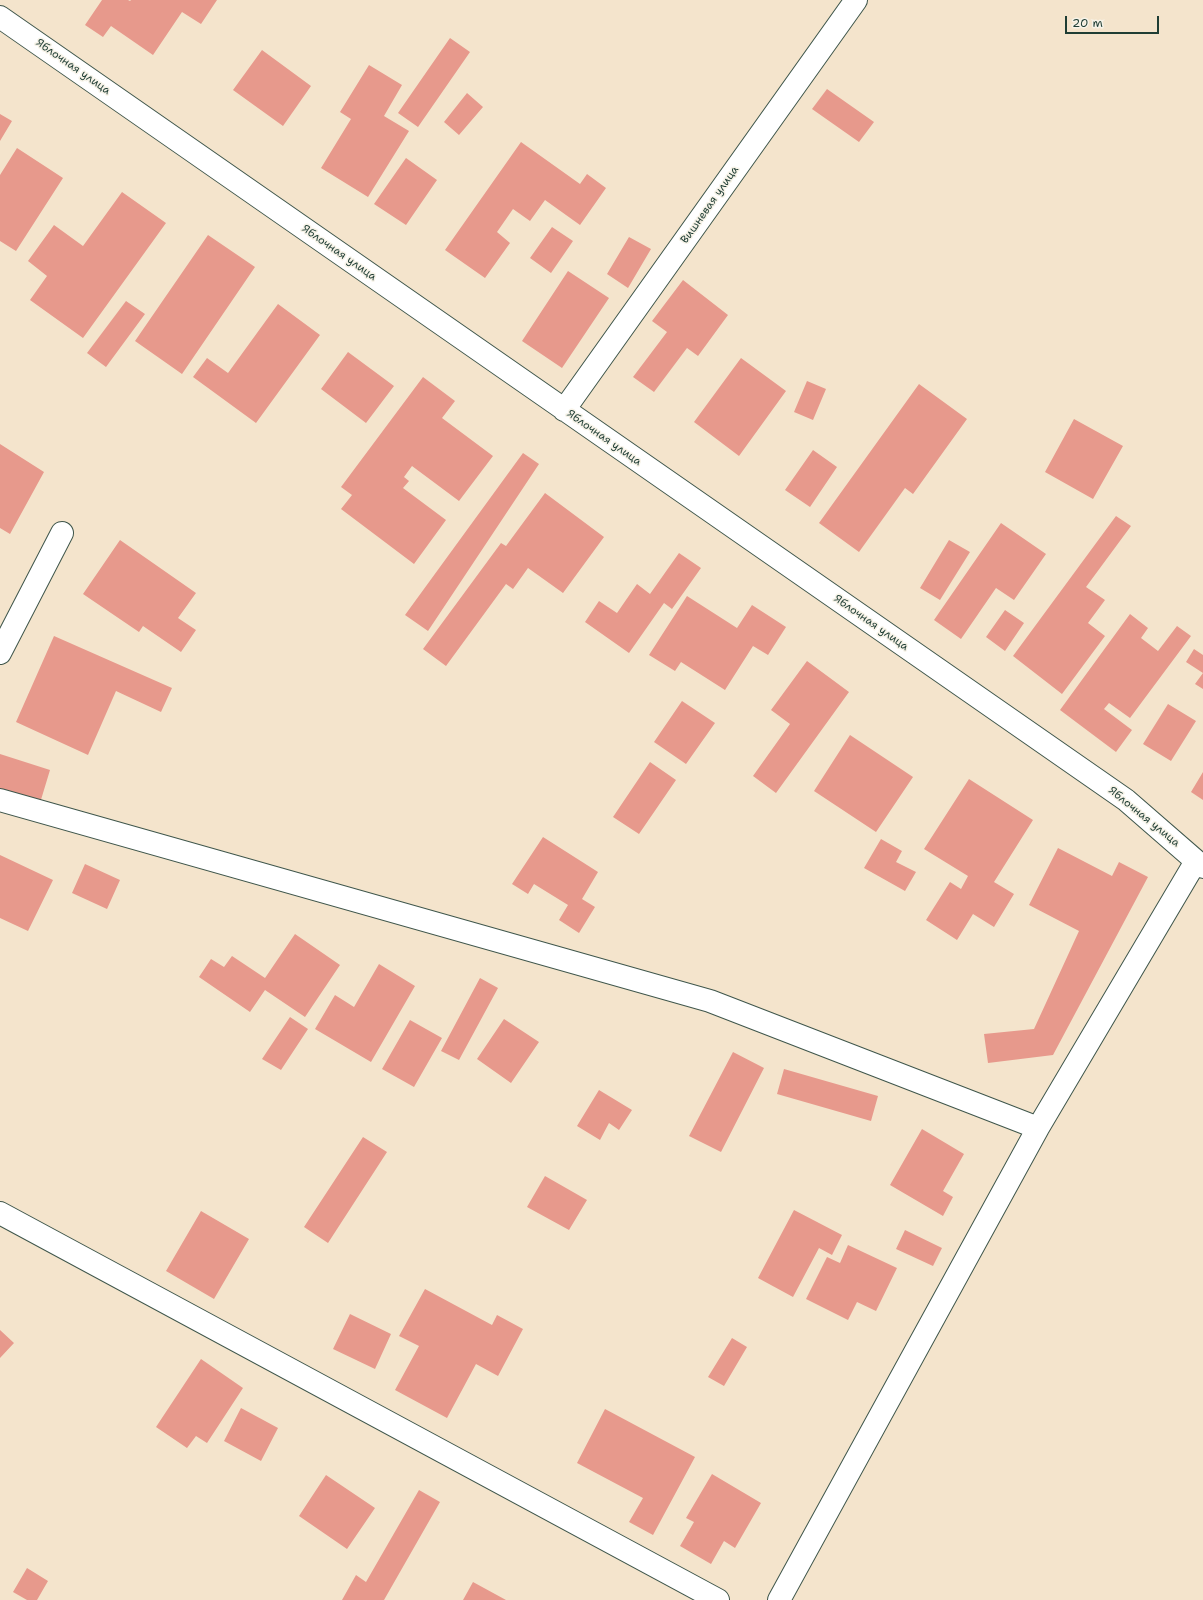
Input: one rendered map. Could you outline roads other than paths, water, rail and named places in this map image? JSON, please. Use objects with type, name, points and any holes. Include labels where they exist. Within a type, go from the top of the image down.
[{"type":"street","name":"Вишневая улица","points":[[564,410],[856,0]]},
{"type":"street","name":"Яблочная улица","points":[[0,16],[1126,800],[1200,864]]},
{"type":"street","points":[[0,653],[62,533]]},
{"type":"street","points":[[0,800],[710,1001],[1038,1128]]},
{"type":"street","points":[[779,1600],[1038,1128],[1200,864]]},
{"type":"street","points":[[0,1213],[718,1600]]}]
